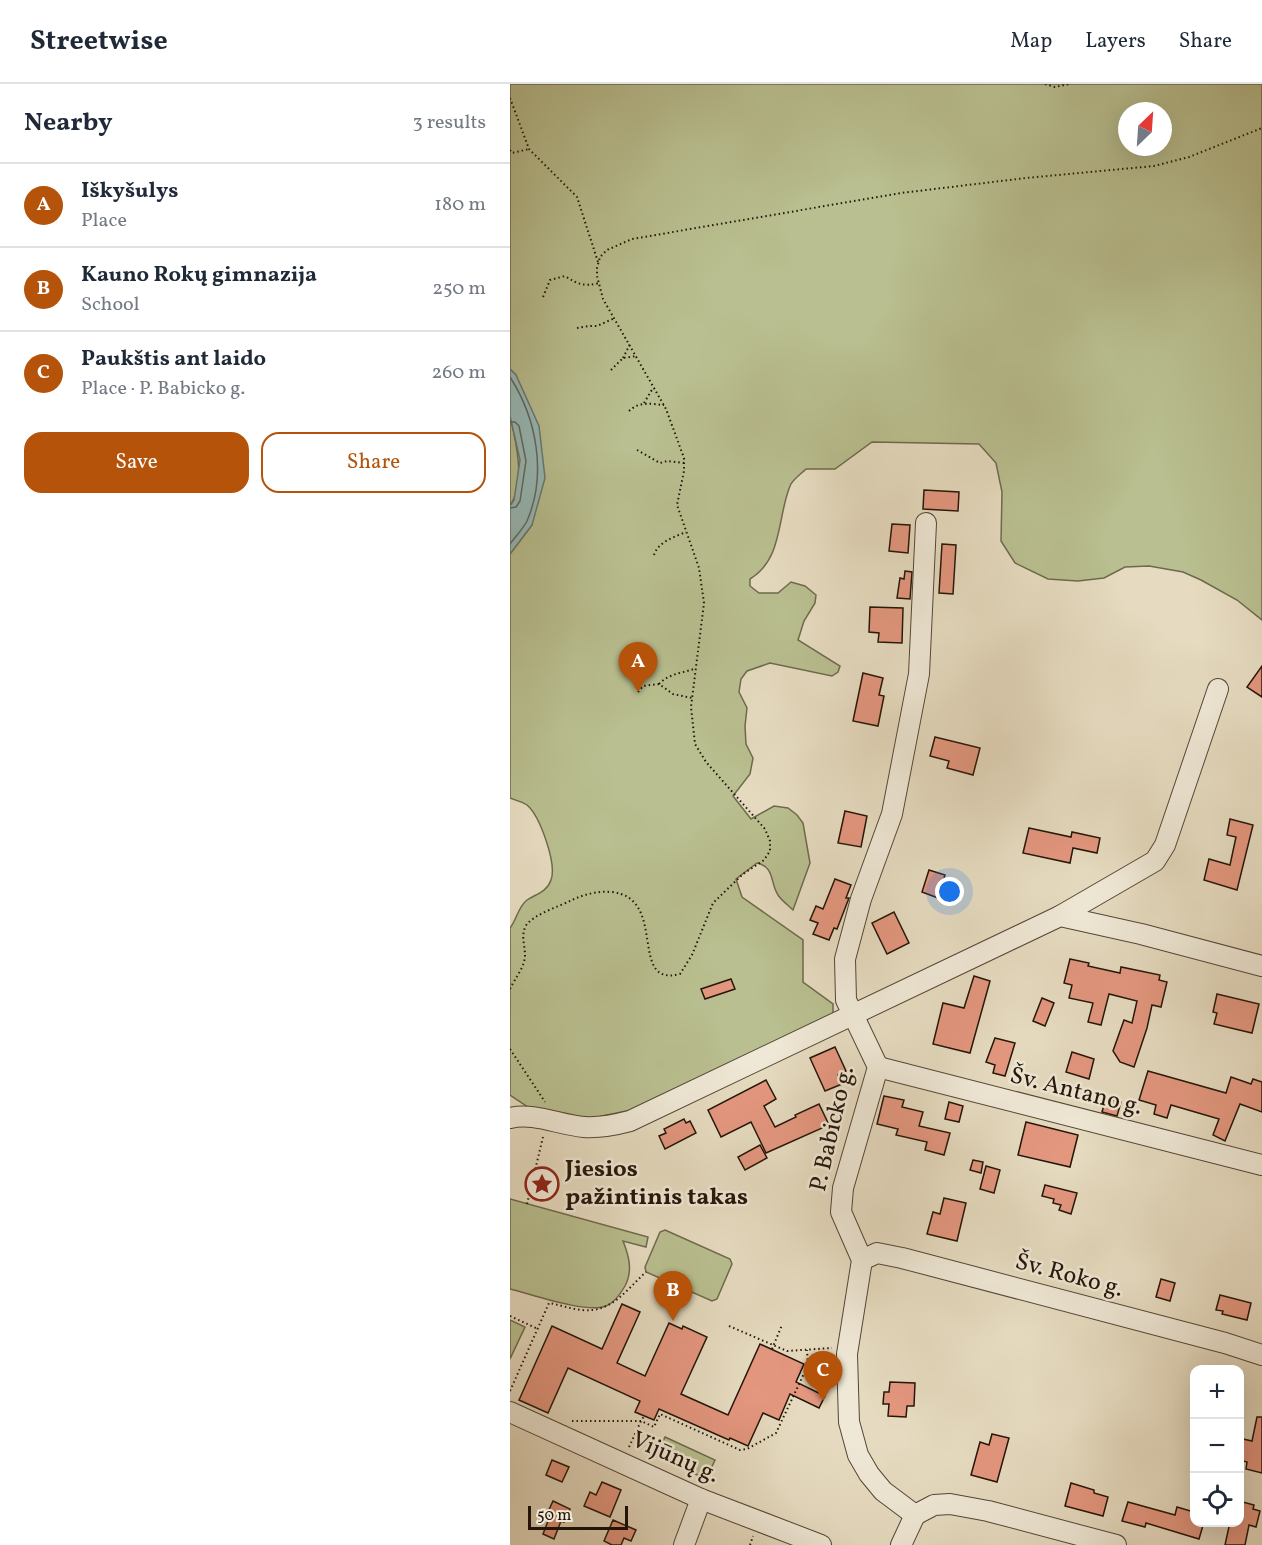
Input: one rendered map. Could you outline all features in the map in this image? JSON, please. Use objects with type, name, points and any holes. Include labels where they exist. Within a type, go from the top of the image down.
[{"type":"street","points":[[854,1016],[846,1000],[845,959],[861,899],[892,814],[919,674],[926,523]]},
{"type":"street","name":"P. Babicko g.","points":[[510,1118],[520,1116],[584,1127],[604,1127],[630,1121],[1060,916],[1155,861],[1165,845],[1218,689]]},
{"type":"street","points":[[1060,916],[1141,934],[1262,966]]},
{"type":"street","name":"P. Babicko g.","points":[[854,1016],[878,1067],[843,1188],[841,1212],[862,1260]]},
{"type":"street","name":"Šv. Antano g.","points":[[878,1067],[1262,1165]]},
{"type":"street","name":"Šv. Roko g.","points":[[862,1260],[877,1254],[902,1258],[1225,1343],[1262,1356]]},
{"type":"street","points":[[862,1260],[847,1354],[849,1422],[858,1455],[869,1474],[883,1491],[915,1515]]},
{"type":"street","name":"Vijūnų g.","points":[[510,1412],[701,1499],[822,1545]]},
{"type":"street","points":[[684,1545],[701,1499]]},
{"type":"street","points":[[901,1545],[915,1515],[934,1505],[950,1504],[988,1511],[1116,1545]]},
{"type":"path","points":[[1045,84],[1055,87],[1069,84]]},
{"type":"path","points":[[510,98],[529,149],[577,197],[598,262],[597,276],[603,299],[664,405],[684,458],[677,505],[699,568],[704,603],[691,707],[695,744],[706,762],[765,829],[771,841],[770,851],[764,860],[743,874],[713,903],[692,954],[680,974],[672,976],[663,974],[656,970],[650,962],[645,925],[639,906],[628,897],[616,892],[599,891],[580,896],[536,918],[527,925],[523,934],[525,959],[510,989]]},
{"type":"path","points":[[598,262],[607,250],[632,239],[825,205],[1026,178],[1154,166],[1190,157],[1262,128]]},
{"type":"path","points":[[510,150],[512,153],[529,149]]},
{"type":"path","points":[[543,297],[550,280],[565,276],[578,285],[589,286],[599,283]]},
{"type":"path","points":[[577,328],[597,327],[615,318]]},
{"type":"path","points":[[611,370],[623,358],[630,344]]},
{"type":"path","points":[[623,358],[637,356]]},
{"type":"path","points":[[644,403],[653,387]]},
{"type":"path","points":[[629,411],[644,403],[664,405]]},
{"type":"path","points":[[637,450],[660,463],[667,461],[684,463]]},
{"type":"path","points":[[654,555],[662,545],[686,532]]},
{"type":"path","points":[[638,692],[643,686],[659,684],[679,673],[696,669]]},
{"type":"path","points":[[659,684],[673,694],[692,698]]},
{"type":"path","points":[[510,1391],[549,1302],[582,1310],[606,1308],[646,1272]]},
{"type":"path","points":[[510,1316],[538,1329]]},
{"type":"path","points":[[771,1349],[782,1325]]},
{"type":"path","points":[[729,1326],[787,1351],[832,1348]]},
{"type":"path","points":[[569,1421],[641,1421],[654,1426],[660,1414],[740,1450],[747,1449],[777,1433],[808,1365],[807,1350]]},
{"type":"path","points":[[622,1463],[644,1416]]},
{"type":"green space","points":[[510,84],[1262,84],[1262,620],[1237,600],[1183,572],[1149,566],[1125,567],[1104,578],[1078,581],[1048,579],[1015,563],[1001,541],[1002,492],[996,463],[979,444],[872,442],[835,469],[806,469],[791,484],[774,549],[761,571],[750,579],[750,586],[759,593],[778,593],[791,582],[805,586],[816,595],[815,603],[804,621],[798,640],[840,666],[838,672],[832,676],[770,663],[747,671],[741,679],[739,692],[747,708],[746,744],[753,758],[750,774],[733,796],[751,819],[774,806],[788,808],[797,815],[803,823],[810,863],[793,910],[778,895],[767,868],[763,865],[757,863],[736,879],[742,897],[803,940],[803,982],[833,1004],[833,1018],[636,1109],[588,1119],[534,1111],[510,1095],[510,928],[524,903],[547,887],[552,873],[552,863],[546,841],[537,819],[527,805],[510,798],[510,554],[532,525],[516,375],[510,369]]},
{"type":"green space","points":[[510,416],[517,449],[519,474],[515,496],[510,506]]},
{"type":"green space","points":[[510,1199],[648,1237],[646,1247],[623,1241],[628,1258],[629,1275],[619,1295],[609,1305],[597,1308],[559,1302],[510,1289]]},
{"type":"green space","points":[[665,1230],[730,1259],[732,1264],[717,1299],[712,1301],[646,1272],[645,1267],[660,1232]]},
{"type":"green space","points":[[510,1320],[525,1327],[510,1359]]},
{"type":"green space","points":[[665,1437],[715,1460],[706,1479],[656,1456]]},
{"type":"water","points":[[510,369],[516,375],[539,426],[545,478],[532,525],[510,554],[510,506],[514,500],[520,460],[510,416]]},
{"type":"building","points":[[924,490],[959,492],[958,511],[923,509]]},
{"type":"building","points":[[892,524],[910,525],[908,553],[889,551]]},
{"type":"building","points":[[942,544],[956,545],[953,594],[939,593]]},
{"type":"building","points":[[905,571],[912,572],[910,599],[897,598],[900,578],[904,579]]},
{"type":"building","points":[[870,607],[903,608],[902,643],[878,642],[879,633],[869,632]]},
{"type":"building","points":[[1262,666],[1262,697],[1247,687]]},
{"type":"building","points":[[863,673],[883,678],[879,695],[884,696],[878,726],[853,721]]},
{"type":"building","points":[[935,737],[980,748],[973,775],[947,768],[949,761],[930,756]]},
{"type":"building","points":[[845,811],[867,816],[861,847],[838,843]]},
{"type":"building","points":[[1230,819],[1253,825],[1237,890],[1204,880],[1209,859],[1230,865],[1236,837],[1227,835]]},
{"type":"building","points":[[1029,828],[1071,837],[1072,832],[1100,838],[1097,853],[1073,848],[1070,863],[1023,853]]},
{"type":"building","points":[[929,870],[945,875],[938,898],[922,892]]},
{"type":"building","points":[[835,879],[851,885],[846,898],[849,898],[837,929],[834,928],[829,940],[813,934],[818,923],[810,920],[816,906],[823,909]]},
{"type":"building","points":[[894,912],[909,943],[887,954],[872,923]]},
{"type":"building","points":[[1070,959],[1089,963],[1088,966],[1120,973],[1121,967],[1160,975],[1159,980],[1167,982],[1161,1007],[1152,1005],[1134,1067],[1120,1062],[1113,1051],[1124,1020],[1132,1023],[1137,1001],[1109,994],[1101,1025],[1088,1022],[1093,1003],[1069,998],[1072,985],[1064,983]]},
{"type":"building","points":[[974,976],[990,981],[970,1053],[933,1044],[943,1003],[964,1008]]},
{"type":"building","points":[[731,979],[735,989],[705,999],[701,989]]},
{"type":"building","points":[[1217,994],[1259,1004],[1252,1033],[1214,1024],[1217,1013],[1213,1012]]},
{"type":"building","points":[[1042,998],[1054,1003],[1045,1026],[1033,1021]]},
{"type":"building","points":[[995,1038],[1015,1043],[1005,1076],[993,1073],[995,1065],[986,1062]]},
{"type":"building","points":[[835,1047],[846,1071],[838,1075],[842,1084],[825,1091],[810,1058]]},
{"type":"building","points":[[1072,1052],[1094,1059],[1089,1079],[1066,1072]]},
{"type":"building","points":[[1148,1071],[1226,1093],[1231,1077],[1251,1084],[1253,1079],[1262,1082],[1262,1112],[1240,1104],[1225,1141],[1213,1135],[1219,1119],[1171,1105],[1167,1118],[1154,1114],[1156,1105],[1139,1100]]},
{"type":"building","points":[[766,1080],[776,1099],[764,1106],[775,1127],[819,1104],[829,1125],[766,1153],[751,1122],[721,1137],[708,1110]]},
{"type":"building","points":[[884,1096],[904,1100],[902,1107],[923,1112],[919,1126],[950,1133],[944,1155],[925,1150],[927,1142],[896,1135],[898,1129],[877,1124]]},
{"type":"building","points":[[1106,1098],[1121,1102],[1117,1116],[1102,1112]]},
{"type":"building","points":[[949,1102],[963,1106],[959,1122],[945,1119]]},
{"type":"building","points":[[684,1119],[686,1123],[690,1121],[696,1133],[665,1149],[659,1136],[666,1133],[664,1129]]},
{"type":"building","points":[[1026,1122],[1078,1135],[1070,1167],[1018,1155]]},
{"type":"building","points":[[760,1145],[767,1158],[745,1170],[738,1157]]},
{"type":"building","points":[[973,1160],[983,1162],[981,1173],[970,1170]]},
{"type":"building","points":[[986,1166],[1000,1170],[994,1193],[980,1189]]},
{"type":"building","points":[[1045,1185],[1077,1193],[1071,1214],[1059,1210],[1061,1205],[1053,1203],[1054,1199],[1042,1196]]},
{"type":"building","points":[[944,1198],[966,1203],[957,1241],[927,1234],[933,1212],[940,1214]]},
{"type":"building","points":[[1161,1279],[1175,1283],[1170,1301],[1156,1297]]},
{"type":"building","points":[[1220,1295],[1251,1303],[1247,1320],[1222,1314],[1223,1311],[1216,1310]]},
{"type":"building","points":[[622,1304],[640,1312],[617,1363],[645,1376],[669,1323],[682,1329],[683,1326],[707,1337],[681,1394],[728,1415],[760,1344],[804,1364],[796,1382],[825,1396],[819,1408],[790,1394],[779,1420],[763,1413],[748,1446],[659,1409],[654,1420],[635,1412],[640,1401],[568,1368],[548,1413],[519,1400],[552,1326],[602,1349]]},
{"type":"building","points":[[890,1382],[915,1383],[914,1406],[907,1406],[906,1417],[888,1416],[889,1404],[883,1404],[884,1392],[889,1392]]},
{"type":"building","points":[[1257,1417],[1262,1417],[1262,1473],[1246,1469],[1244,1439],[1252,1441]]},
{"type":"building","points":[[992,1434],[1009,1438],[997,1482],[971,1475],[980,1442],[989,1445]]},
{"type":"building","points":[[552,1460],[569,1467],[562,1482],[546,1475]]},
{"type":"building","points":[[602,1482],[621,1490],[610,1517],[584,1506],[590,1492],[596,1495]]},
{"type":"building","points":[[1071,1483],[1108,1497],[1103,1516],[1065,1506]]},
{"type":"building","points":[[553,1501],[570,1509],[564,1522],[561,1521],[554,1539],[543,1534],[550,1516],[547,1514]]},
{"type":"building","points":[[1128,1502],[1175,1515],[1177,1507],[1190,1511],[1190,1527],[1203,1527],[1199,1539],[1146,1523],[1145,1527],[1122,1521]]},
{"type":"building","points":[[1244,1502],[1254,1505],[1253,1509],[1260,1511],[1256,1527],[1249,1525],[1245,1545],[1225,1545],[1229,1527],[1244,1527]]},
{"type":"building","points":[[613,1520],[636,1530],[631,1541],[624,1538],[621,1545],[612,1545],[604,1541]]},
{"type":"place","name":"Iškyšulys","points":[[638,692]]},
{"type":"place","name":"Jiesios pažintinis takas","points":[[542,1184]]},
{"type":"place","name":"Kauno Rokų gimnazija","points":[[673,1321]]},
{"type":"place","name":"Paukštis ant laido","points":[[823,1401]]}]
